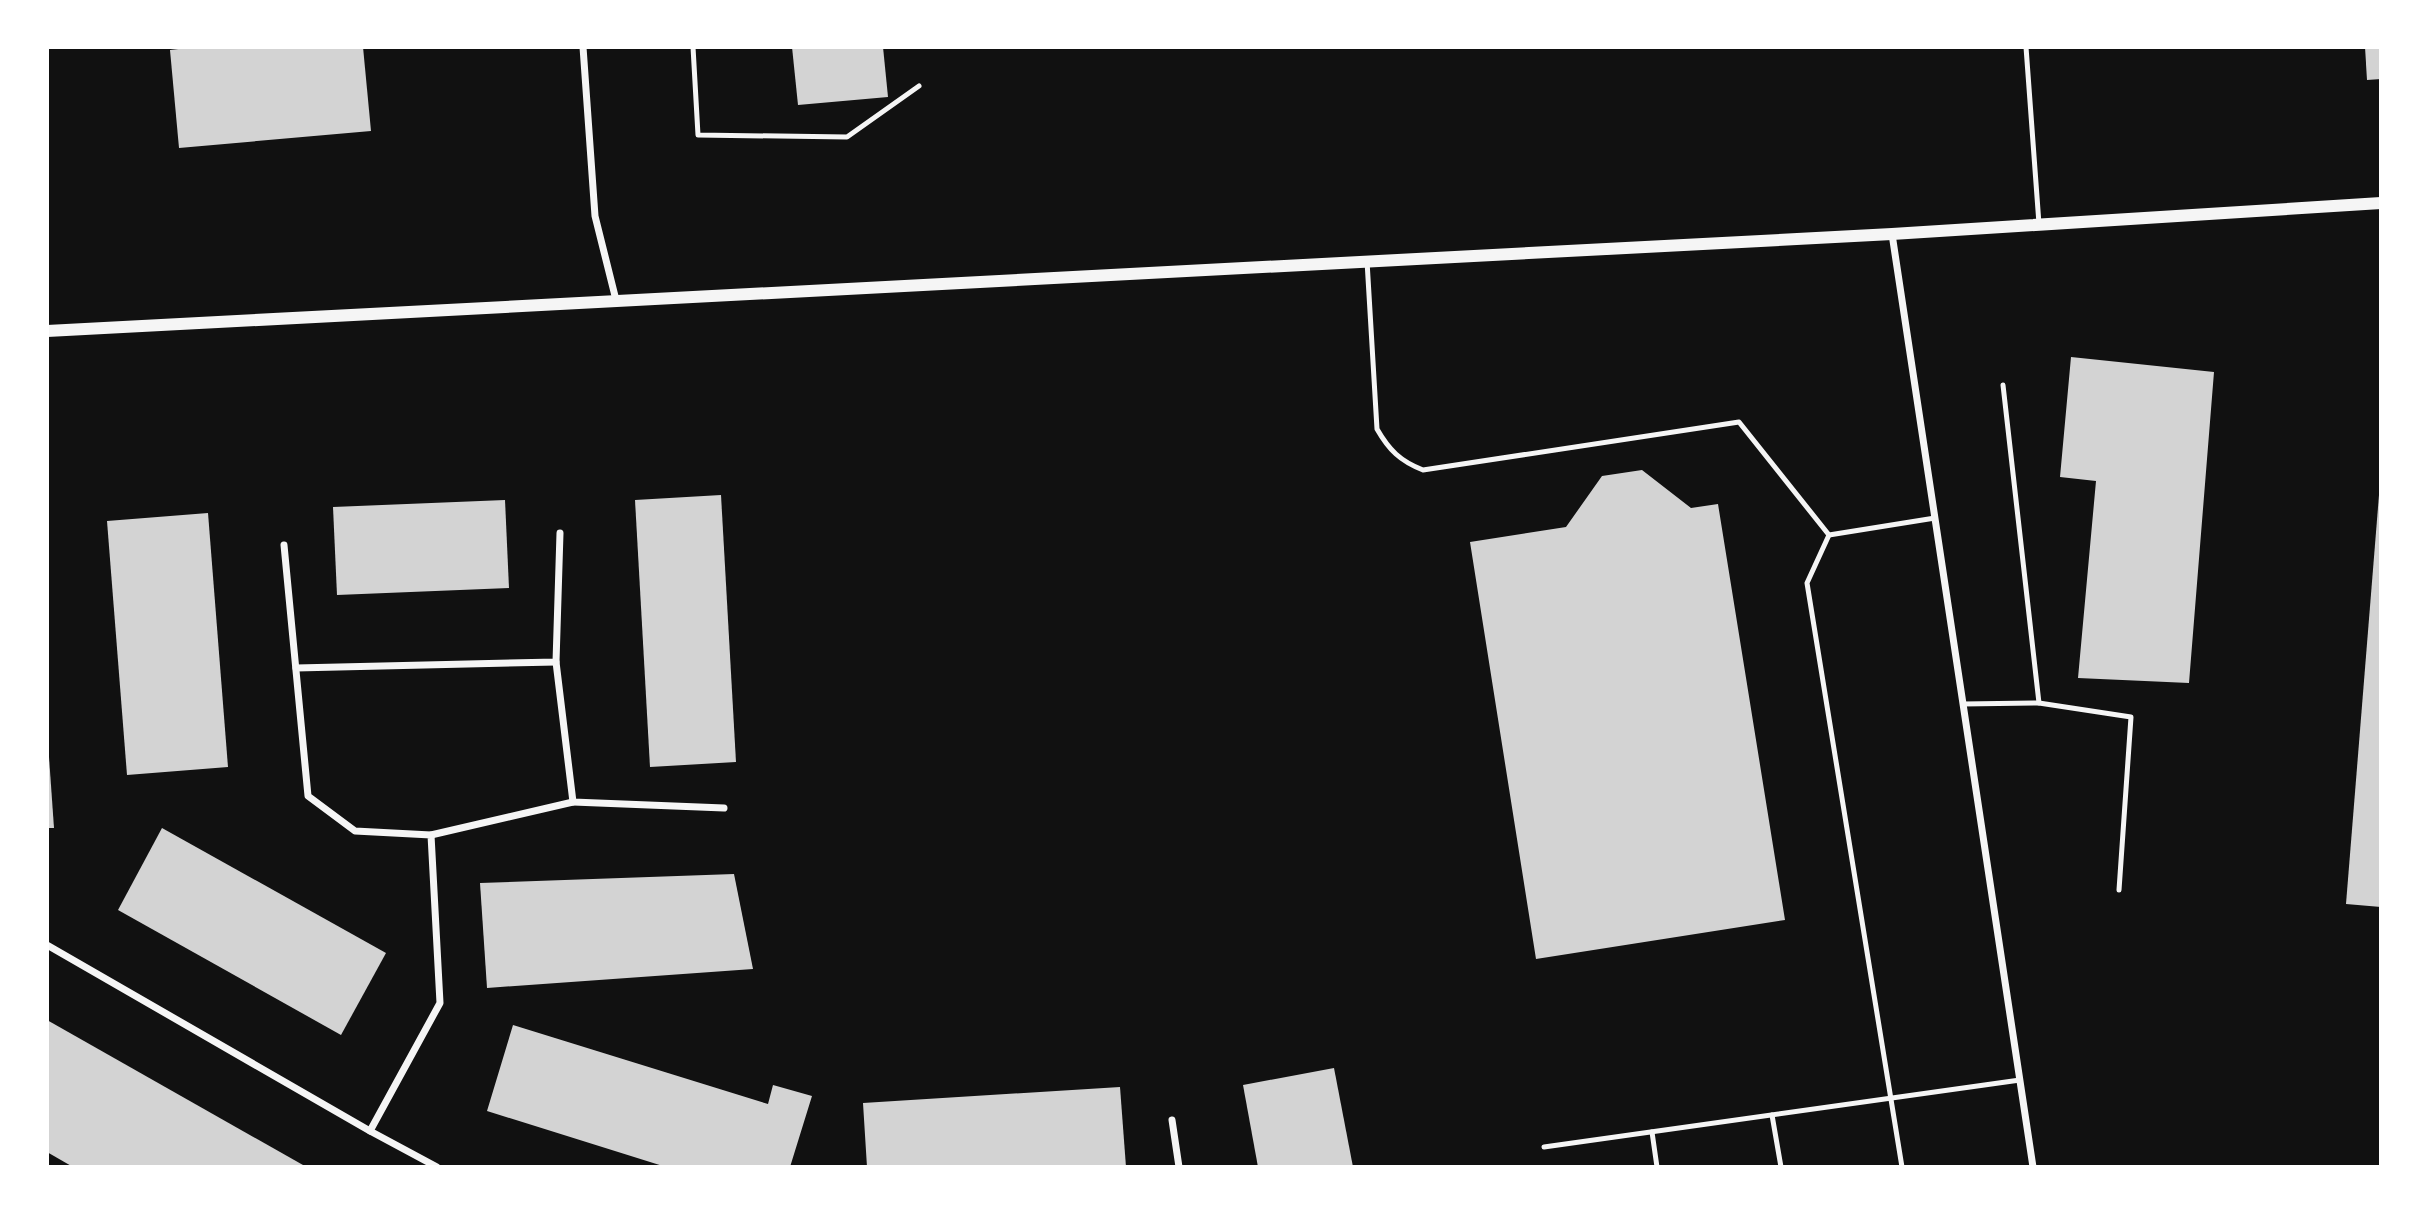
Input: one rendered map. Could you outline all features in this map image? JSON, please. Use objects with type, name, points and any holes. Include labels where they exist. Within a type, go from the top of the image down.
[{"type":"street","points":[[583,47],[595,216],[616,300]]},
{"type":"street","points":[[47,331],[1892,234],[2381,203]]},
{"type":"street","points":[[1892,234],[2034,1167]]},
{"type":"street","points":[[560,533],[556,663],[573,802]]},
{"type":"street","points":[[284,545],[309,796],[355,831],[431,835],[573,802],[724,808]]},
{"type":"street","points":[[296,668],[556,663]]},
{"type":"street","points":[[370,1130],[440,1003],[431,835]]},
{"type":"street","points":[[47,945],[437,1167]]},
{"type":"street","points":[[1172,1120],[1179,1167]]},
{"type":"lane","points":[[692,47],[698,135],[847,137],[919,86]]},
{"type":"lane","points":[[2026,47],[2039,224]]},
{"type":"lane","points":[[1367,261],[1377,429],[1387,447],[1403,462],[1423,471],[1738,422],[1829,535]]},
{"type":"lane","points":[[2003,385],[2039,703]]},
{"type":"lane","points":[[1829,535],[1935,518]]},
{"type":"lane","points":[[1829,535],[1807,583],[1902,1167]]},
{"type":"lane","points":[[1963,704],[2039,703],[2131,717],[2119,890]]},
{"type":"lane","points":[[1544,1147],[2021,1080]]},
{"type":"lane","points":[[1772,1115],[1780,1167]]},
{"type":"lane","points":[[1652,1132],[1657,1167]]},
{"type":"building","points":[[195,47],[363,47],[371,131],[179,148],[170,50]]},
{"type":"building","points":[[792,47],[883,47],[888,97],[798,105]]},
{"type":"building","points":[[2365,47],[2381,47],[2381,79],[2367,80]]},
{"type":"building","points":[[2071,357],[2214,372],[2189,683],[2078,678],[2096,481],[2060,477]]},
{"type":"building","points":[[1642,470],[1691,508],[1718,504],[1785,920],[1536,959],[1470,542],[1566,527],[1602,476]]},
{"type":"building","points":[[721,495],[736,762],[650,767],[635,500]]},
{"type":"building","points":[[2381,495],[2381,907],[2346,904]]},
{"type":"building","points":[[505,500],[509,588],[337,595],[333,507]]},
{"type":"building","points":[[208,513],[228,767],[127,775],[107,521]]},
{"type":"building","points":[[49,757],[54,828],[47,828]]},
{"type":"building","points":[[162,828],[386,953],[341,1035],[118,910]]},
{"type":"building","points":[[734,874],[753,969],[487,988],[480,883]]},
{"type":"building","points":[[47,1020],[303,1165],[302,1167],[73,1167],[47,1152]]},
{"type":"building","points":[[513,1025],[768,1104],[773,1085],[812,1096],[790,1167],[666,1167],[487,1111]]},
{"type":"building","points":[[1334,1068],[1353,1167],[1258,1167],[1243,1085]]},
{"type":"building","points":[[1120,1087],[1126,1167],[867,1167],[863,1103]]}]
